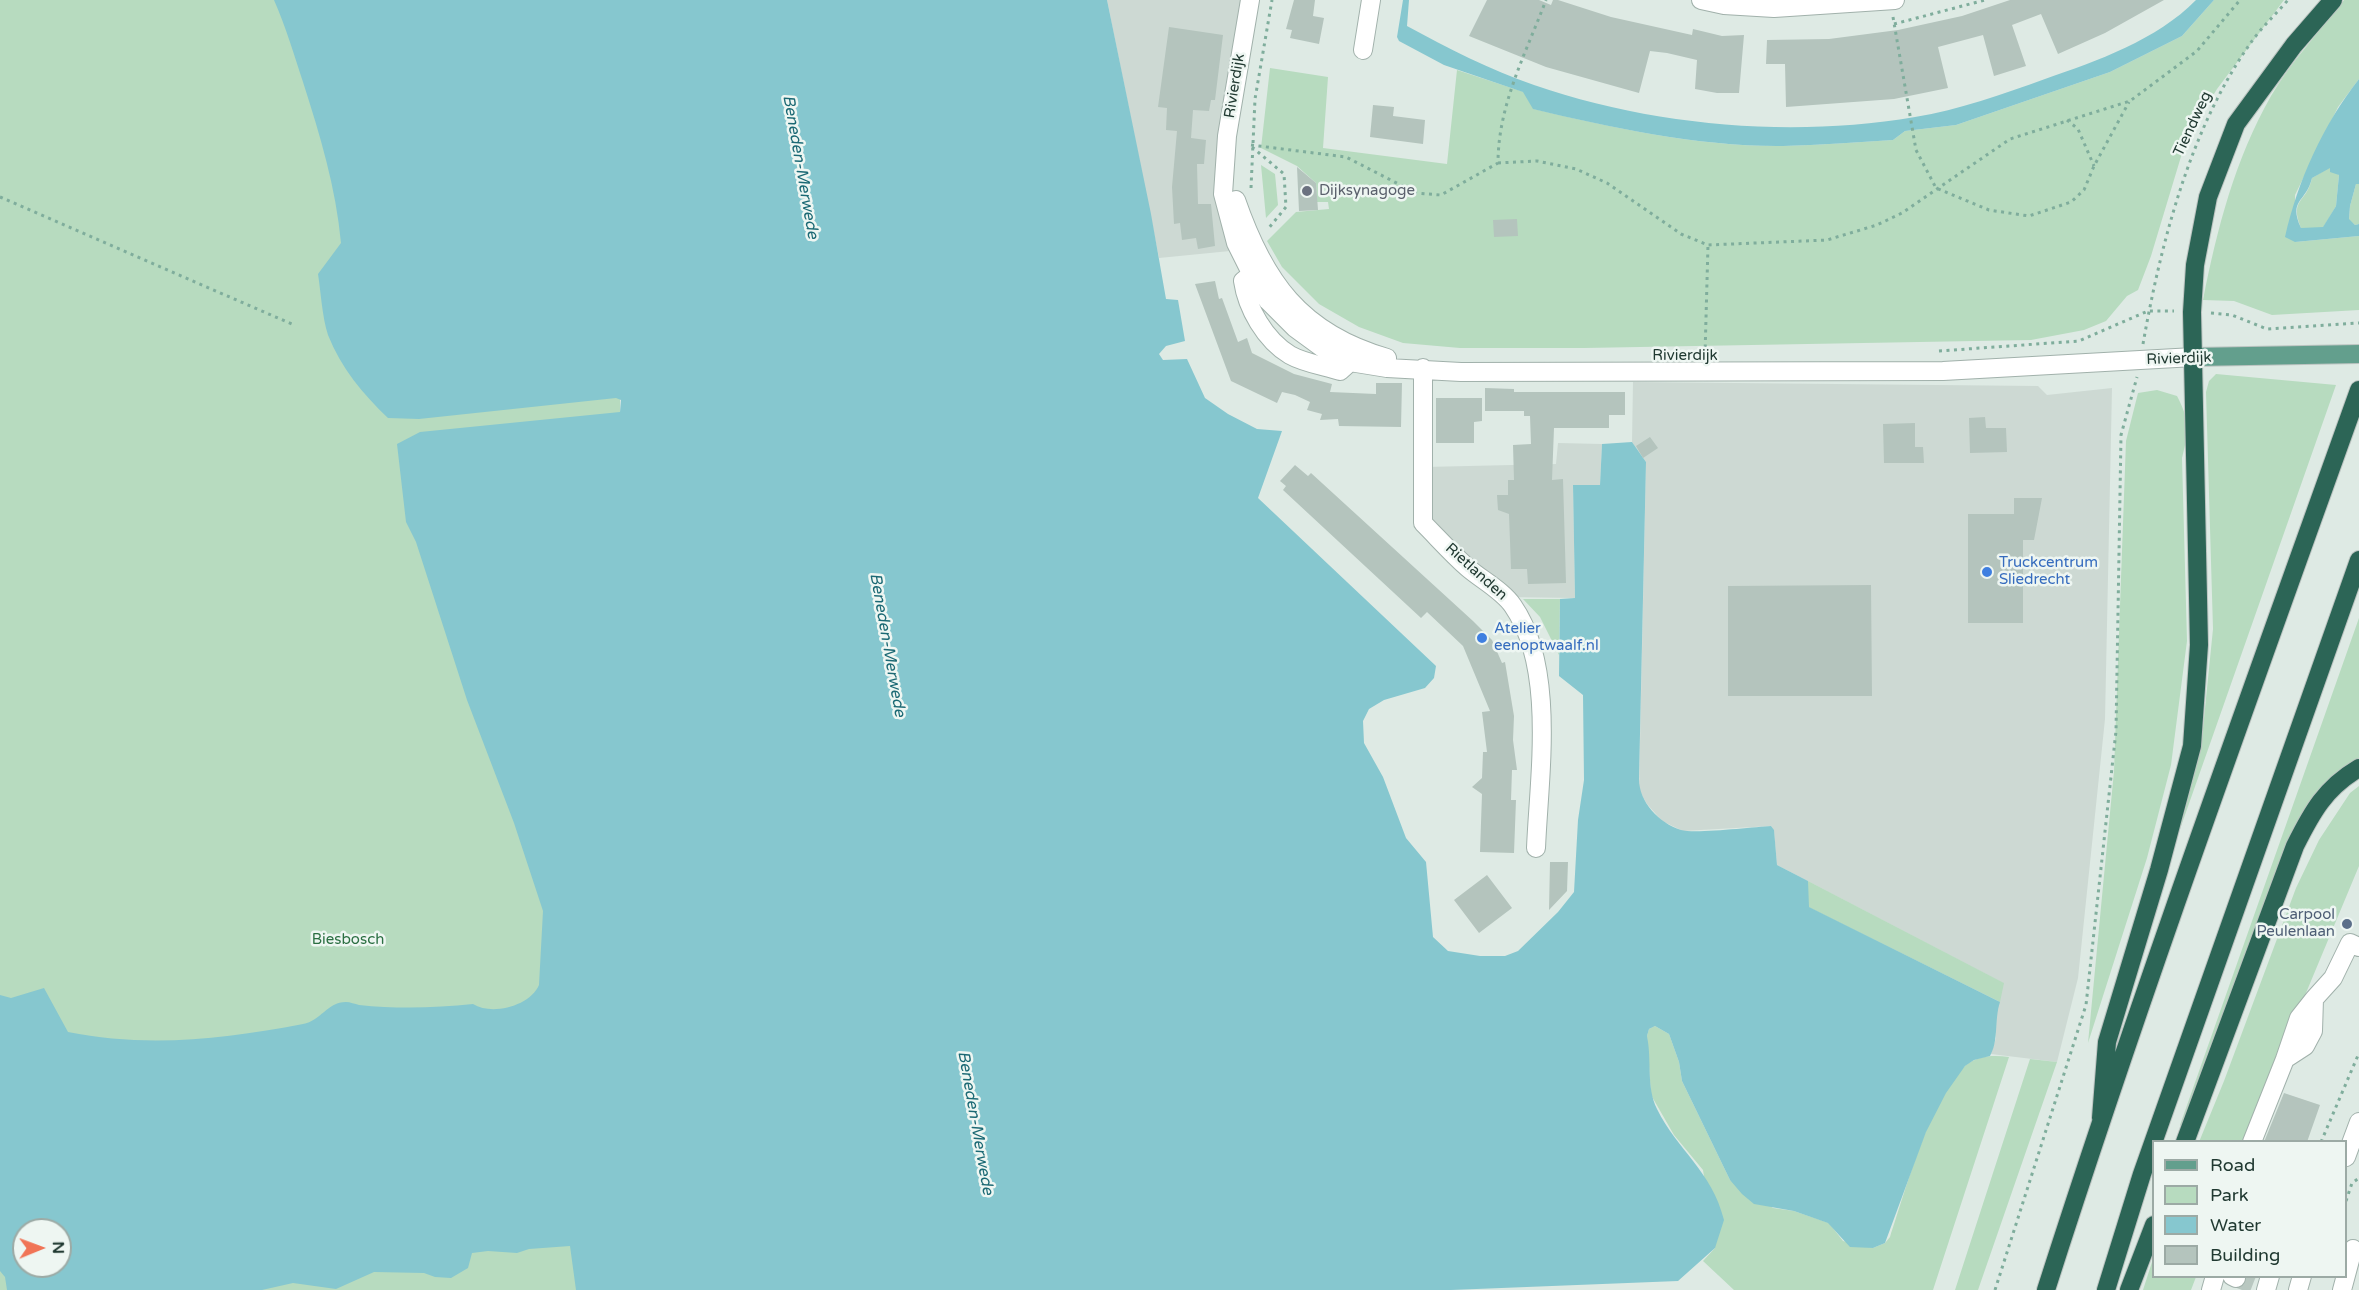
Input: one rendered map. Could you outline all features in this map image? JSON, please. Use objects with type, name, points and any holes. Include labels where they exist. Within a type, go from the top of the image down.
[{"type":"highway","points":[[2101,1118],[2107,1042],[2159,870],[2192,746],[2199,645],[2192,312],[2195,265],[2208,197],[2236,124],[2294,45],[2333,0]]},
{"type":"highway","points":[[2046,1290],[2101,1118],[2359,390]]},
{"type":"highway","points":[[2154,1140],[2359,560]]},
{"type":"highway","points":[[2186,1140],[2295,846],[2316,804],[2346,776],[2359,768]]},
{"type":"highway","points":[[2106,1290],[2152,1145]]},
{"type":"highway","points":[[2129,1290],[2152,1230]]},
{"type":"main road","name":"Rivierdijk","points":[[2194,357],[2359,354]]},
{"type":"street","name":"Rivierdijk","points":[[1250,0],[1227,136],[1227,172],[1248,234],[1257,270],[1300,313],[1353,356],[1387,368],[1423,368],[1461,372],[1943,371],[2194,357]]},
{"type":"street","points":[[1363,50],[1371,0]]},
{"type":"street","points":[[1701,0],[1774,8],[1891,0]]},
{"type":"street","name":"Rivierdijk","points":[[1257,270],[1243,281],[1245,298],[1277,345],[1291,356],[1340,371],[1353,356]]},
{"type":"street","name":"Rietlanden","points":[[1423,368],[1423,522],[1466,567],[1512,604],[1522,622],[1538,669],[1542,697],[1536,848]]},
{"type":"street","points":[[2254,1140],[2285,1059],[2305,1046],[2313,1031],[2314,999],[2333,978],[2350,943],[2359,947]]},
{"type":"street","points":[[2347,1154],[2359,1122]]},
{"type":"street","points":[[2347,1270],[2352,1249]]},
{"type":"path","name":"Rivierdijk","points":[[1251,194],[1251,145],[1255,99],[1272,0]]},
{"type":"path","points":[[1498,163],[1498,137],[1508,98],[1546,0]]},
{"type":"path","points":[[1891,0],[1916,150],[1936,189],[1989,210],[2029,216],[2071,202],[2084,190],[2094,166],[2130,100]]},
{"type":"path","points":[[1894,24],[1985,0]]},
{"type":"path","points":[[1251,145],[1347,157],[1416,193],[1441,195],[1498,163],[1537,161],[1576,169],[1607,183],[1681,234],[1708,245],[1827,240],[1877,225],[1902,213],[2010,139],[2130,100],[2197,51],[2240,0]]},
{"type":"path","name":"Tiendweg","points":[[1995,1290],[2086,1005],[2116,731],[2121,435],[2140,360],[2148,311],[2188,159],[2220,93],[2252,41],[2288,0]]},
{"type":"path","points":[[2067,120],[2078,129],[2094,166]]},
{"type":"path","points":[[1251,145],[1284,174],[1286,207],[1261,237]]},
{"type":"path","points":[[0,197],[294,325]]},
{"type":"path","name":"Rivierdijk","points":[[1708,245],[1705,357],[1716,357]]},
{"type":"path","points":[[1932,352],[2079,341],[2148,311],[2232,315],[2267,329],[2359,323]]},
{"type":"path","points":[[2322,1140],[2359,1053]]},
{"type":"path","points":[[2347,1198],[2352,1183],[2359,1178]]},
{"type":"shaded area","points":[[1107,0],[1246,0],[1217,196],[1230,251],[1159,258]]},
{"type":"shaded area","points":[[1633,382],[2038,386],[2047,395],[2112,388],[2105,719],[2078,978],[2057,1062],[1991,1054],[1996,1038],[1994,1019],[2003,983],[1777,865],[1774,831],[1771,826],[1683,831],[1662,821],[1647,804],[1639,790],[1646,462],[1632,442]]},
{"type":"shaded area","points":[[1558,443],[1602,444],[1600,485],[1573,485],[1575,598],[1507,597],[1434,528],[1425,467],[1556,464]]},
{"type":"green space","name":"Biesbosch","points":[[0,0],[536,0],[620,400],[751,1290],[0,1290]]},
{"type":"green space","points":[[2214,0],[2284,0],[2217,89],[2186,140],[2151,256],[2138,290],[2127,296],[2106,321],[2084,330],[2031,340],[1584,348],[1460,348],[1403,343],[1359,327],[1319,304],[1282,267],[1267,241],[1296,212],[1329,209],[1328,202],[1317,202],[1316,183],[1297,166],[1261,148],[1270,68],[1328,77],[1323,148],[1447,164],[1457,70],[1524,92],[1534,109],[1657,135],[1721,143],[1783,146],[1893,140],[1905,131],[1956,125],[2110,72],[2182,36]]},
{"type":"green space","points":[[2344,0],[2359,0],[2359,79],[2338,107],[2295,195],[2295,242],[2359,236],[2359,310],[2272,315],[2234,301],[2203,300],[2221,221],[2237,170],[2258,120],[2287,71]]},
{"type":"green space","points":[[1261,165],[1275,174],[1278,205],[1266,218]]},
{"type":"green space","points":[[2330,167],[2339,175],[2336,206],[2323,228],[2301,228],[2298,206],[2312,178]]},
{"type":"green space","points":[[2356,184],[2359,184],[2359,224],[2355,225],[2349,220]]},
{"type":"green space","points":[[2216,374],[2336,385],[2179,832],[2201,748],[2213,629],[2206,392],[2209,381]]},
{"type":"green space","points":[[2157,390],[2177,396],[2187,426],[2182,458],[2187,641],[2171,765],[2147,858],[2088,1043],[2114,771],[2126,441],[2138,393]]},
{"type":"green space","points":[[1523,599],[1560,599],[1559,655],[1540,617]]},
{"type":"green space","points":[[2359,618],[2359,758],[2345,767],[2321,789],[2185,1128],[2180,1125]]},
{"type":"green space","points":[[2359,786],[2359,866],[2247,1140],[2200,1140],[2296,888],[2319,840],[2350,793]]},
{"type":"green space","points":[[1808,881],[2004,983],[2000,1002],[1808,907]]},
{"type":"green space","points":[[1655,1026],[1669,1034],[1679,1062],[1682,1081],[1730,1180],[1773,1208],[1794,1211],[1829,1223],[1843,1241],[1873,1248],[1885,1243],[1890,1237],[1920,1145],[1941,1098],[1953,1079],[1966,1065],[1976,1059],[1992,1056],[2009,1057],[1933,1290],[1734,1290],[1703,1261],[1715,1248],[1703,1170],[1674,1135],[1651,1095],[1647,1036],[1649,1029]]},
{"type":"green space","points":[[2030,1059],[2057,1062],[1978,1290],[1955,1290]]},
{"type":"green space","points":[[2152,1262],[2152,1278],[2196,1278],[2191,1290],[2143,1290]]},
{"type":"water","name":"Beneden-Merwede","points":[[274,0],[1107,0],[1166,299],[1178,300],[1185,341],[1166,346],[1159,354],[1163,360],[1187,359],[1205,398],[1228,414],[1257,429],[1282,431],[1258,498],[1436,666],[1434,678],[1425,688],[1384,700],[1369,709],[1363,721],[1364,743],[1383,777],[1406,838],[1426,862],[1433,937],[1448,951],[1480,956],[1505,956],[1518,951],[1558,912],[1574,892],[1578,820],[1584,780],[1583,695],[1559,676],[1560,599],[1575,598],[1573,485],[1600,485],[1602,444],[1632,442],[1646,462],[1639,779],[1642,796],[1646,803],[1658,817],[1681,830],[1711,831],[1771,826],[1774,830],[1777,865],[1808,881],[1809,907],[2000,1002],[1993,1050],[1990,1056],[1974,1060],[1965,1066],[1946,1093],[1926,1132],[1885,1243],[1873,1248],[1850,1247],[1828,1223],[1794,1211],[1754,1204],[1742,1194],[1730,1180],[1682,1081],[1679,1062],[1669,1034],[1655,1026],[1649,1029],[1647,1036],[1650,1083],[1654,1101],[1665,1124],[1703,1174],[1724,1220],[1715,1248],[1678,1281],[1451,1290],[576,1290],[570,1246],[529,1249],[517,1253],[488,1251],[472,1253],[468,1268],[451,1278],[435,1277],[424,1273],[374,1272],[336,1289],[293,1283],[262,1290],[7,1290],[5,1277],[0,1271],[0,995],[11,998],[44,988],[68,1032],[127,1040],[186,1040],[244,1034],[303,1024],[315,1019],[334,1005],[346,1002],[359,1005],[402,1007],[473,1004],[490,1009],[500,1009],[528,999],[539,985],[543,911],[514,823],[467,700],[416,542],[406,522],[397,444],[420,432],[620,412],[621,400],[616,398],[419,419],[388,418],[370,400],[339,359],[326,328],[318,274],[341,243],[339,222],[321,142],[293,51]]},
{"type":"water","points":[[1403,0],[1409,0],[1407,26],[1485,66],[1579,99],[1674,119],[1771,127],[1820,127],[1915,117],[1964,106],[2105,57],[2163,27],[2196,0],[2214,0],[2182,36],[2110,72],[1956,125],[1905,131],[1893,140],[1783,146],[1689,140],[1594,123],[1533,109],[1523,92],[1444,65],[1399,41],[1397,37]]},
{"type":"water","points":[[2359,79],[2359,184],[2356,184],[2349,219],[2355,225],[2359,224],[2359,236],[2295,242],[2285,237],[2297,195],[2323,134]],"holes":[[[2330,168],[2330,172],[2339,175],[2336,206],[2323,227],[2301,228],[2296,211],[2299,202],[2312,178]]]},
{"type":"building","points":[[1294,0],[1315,0],[1313,16],[1324,18],[1319,44],[1290,38],[1292,30],[1286,29]]},
{"type":"building","points":[[1487,0],[1539,0],[1551,5],[1553,0],[1558,0],[1611,17],[1692,35],[1693,29],[1722,36],[1744,35],[1739,93],[1717,93],[1695,89],[1697,60],[1667,53],[1650,51],[1639,93],[1546,67],[1469,36]]},
{"type":"building","points":[[2010,0],[2164,0],[2105,33],[2058,54],[2041,14],[2012,25],[2026,66],[1994,76],[1983,35],[1938,47],[1948,88],[1894,99],[1786,107],[1785,64],[1766,64],[1767,40],[1829,39],[1898,30],[1962,16]]},
{"type":"building","points":[[1169,27],[1223,35],[1215,100],[1211,100],[1209,111],[1193,110],[1191,138],[1206,140],[1204,164],[1197,164],[1198,204],[1211,204],[1215,246],[1198,249],[1196,238],[1182,240],[1180,223],[1174,224],[1172,187],[1177,131],[1166,130],[1167,108],[1158,107]]},
{"type":"building","points":[[1373,105],[1394,107],[1393,116],[1425,120],[1423,144],[1370,137]]},
{"type":"building","name":"Dijksynagoge","points":[[1297,167],[1316,183],[1318,210],[1299,211]]},
{"type":"building","points":[[1517,219],[1518,236],[1494,237],[1493,220]]},
{"type":"building","points":[[1215,281],[1219,299],[1222,298],[1238,342],[1247,338],[1252,353],[1294,374],[1332,384],[1330,392],[1376,394],[1376,383],[1402,383],[1401,427],[1339,426],[1338,419],[1320,420],[1322,414],[1307,410],[1310,402],[1295,395],[1282,392],[1277,403],[1231,381],[1195,284]]},
{"type":"building","points":[[1485,388],[1514,389],[1514,392],[1625,392],[1625,415],[1609,415],[1609,428],[1554,428],[1552,480],[1563,479],[1566,583],[1528,584],[1527,569],[1511,569],[1509,514],[1498,510],[1497,495],[1508,495],[1508,480],[1514,480],[1513,445],[1531,444],[1530,416],[1524,416],[1524,411],[1485,411]]},
{"type":"building","points":[[1436,398],[1482,398],[1482,421],[1474,422],[1474,443],[1436,443]]},
{"type":"building","points":[[1985,417],[1986,428],[2006,428],[2007,452],[1970,453],[1969,418]]},
{"type":"building","points":[[1915,423],[1915,447],[1923,447],[1924,463],[1884,463],[1883,424]]},
{"type":"building","points":[[1650,437],[1658,448],[1643,458],[1636,446]]},
{"type":"building","points":[[1295,465],[1308,476],[1311,473],[1473,621],[1492,640],[1502,663],[1505,662],[1514,716],[1513,740],[1517,770],[1512,770],[1511,800],[1516,800],[1514,853],[1480,852],[1482,794],[1472,787],[1482,778],[1483,752],[1487,752],[1482,712],[1490,711],[1463,646],[1427,612],[1421,618],[1283,490],[1286,486],[1280,481]]},
{"type":"building","points":[[2014,498],[2042,498],[2034,540],[2023,540],[2023,623],[1968,623],[1968,514],[2014,514]]},
{"type":"building","points":[[1871,585],[1872,696],[1728,696],[1728,586]]},
{"type":"building","points":[[1550,862],[1568,862],[1567,891],[1549,910]]},
{"type":"building","points":[[1487,875],[1512,908],[1479,933],[1454,900]]},
{"type":"building","points":[[2284,1093],[2320,1105],[2308,1140],[2265,1140]]},
{"type":"tunnel","points":[[2236,1278],[2254,1285]]},
{"type":"place","name":"Dijksynagoge","points":[[1307,191]]},
{"type":"place","name":"Truckcentrum Sliedrecht","points":[[1987,572]]},
{"type":"place","name":"Atelier eenoptwaalf.nl","points":[[1482,638]]},
{"type":"place","name":"Carpool Peulenlaan","points":[[2347,924]]}]
